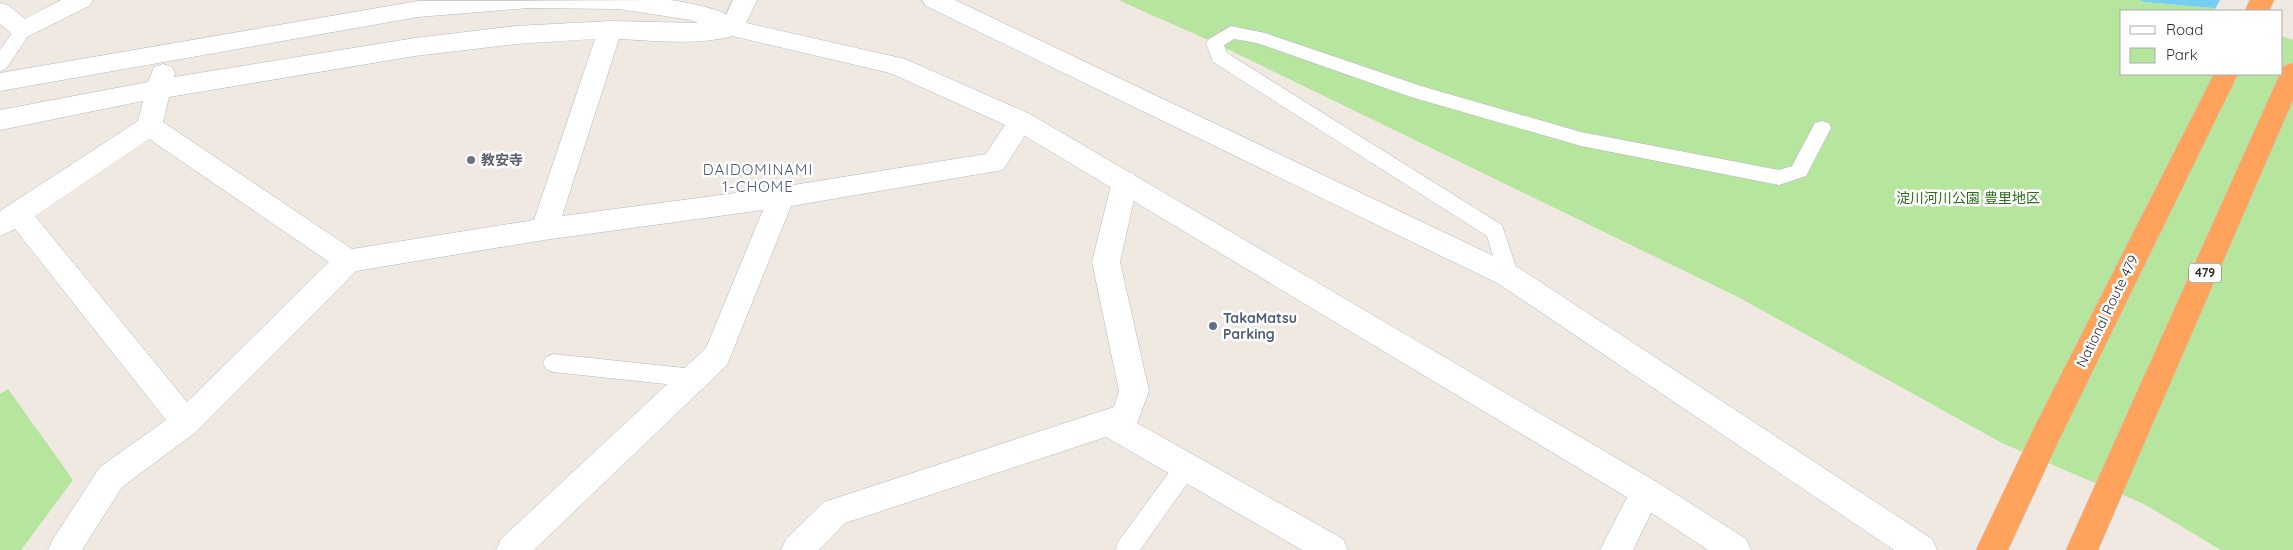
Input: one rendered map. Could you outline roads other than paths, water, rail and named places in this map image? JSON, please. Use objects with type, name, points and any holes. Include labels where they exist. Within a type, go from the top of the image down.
[{"type":"highway","name":"479","points":[[2082,550],[2293,72]]},
{"type":"highway","name":"National Route 479","points":[[1992,550],[2046,433],[2225,75]]},
{"type":"street","points":[[0,11],[23,30],[81,0]]},
{"type":"street","points":[[0,82],[418,9],[528,0],[618,1],[696,12],[732,28],[896,65],[1021,121],[1124,180],[1646,492],[1735,550]]},
{"type":"street","points":[[732,28],[745,0]]},
{"type":"street","points":[[934,0],[1509,276],[1921,550]]},
{"type":"street","points":[[0,120],[159,89],[414,47],[516,35],[610,30],[686,33],[732,28]]},
{"type":"street","points":[[544,229],[610,30]]},
{"type":"street","points":[[168,53],[149,126],[9,219],[186,423]]},
{"type":"street","points":[[64,550],[111,477],[186,423],[348,261],[544,229],[781,197],[994,164],[1021,121]]},
{"type":"street","points":[[149,126],[348,261]]},
{"type":"street","points":[[797,550],[835,512],[1125,416],[1134,390],[1106,262],[1124,180]]},
{"type":"street","points":[[512,550],[717,356],[781,197]]},
{"type":"street","points":[[1107,422],[1332,550]]},
{"type":"street","points":[[1616,550],[1646,492]]},
{"type":"lane","points":[[0,64],[23,30]]},
{"type":"lane","points":[[1509,276],[1496,231],[1219,57],[1215,43],[1231,32],[1259,37],[1417,92],[1581,139],[1779,178],[1799,171],[1822,128]]},
{"type":"lane","points":[[553,363],[694,378]]},
{"type":"lane","points":[[1126,550],[1186,466]]},
{"type":"water","points":[[2139,0],[2293,0],[2283,10],[2218,10]]},
{"type":"place","name":"教安寺","points":[[471,160]]},
{"type":"place","name":"TakaMatsu Parking","points":[[1213,326]]},
{"type":"district","name":"DAIDOMINAMI 1-CHOME","points":[[758,178]]},
{"type":"park label","name":"淀川河川公園 豊里地区","points":[[1968,198]]}]
